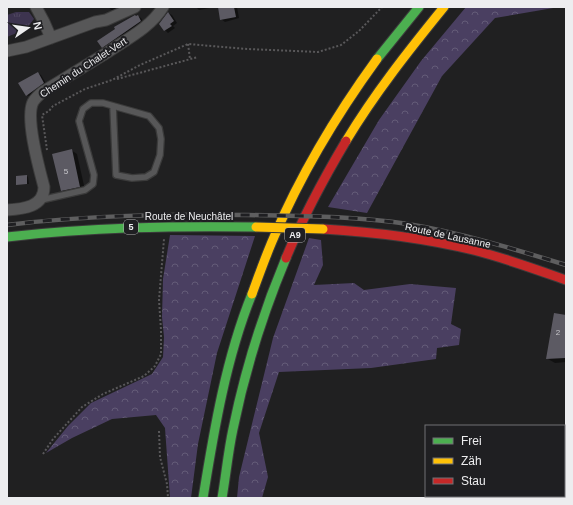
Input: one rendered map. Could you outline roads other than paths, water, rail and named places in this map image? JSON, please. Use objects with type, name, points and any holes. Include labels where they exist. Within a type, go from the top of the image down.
[{"type":"main road","name":"A9","points":[[203,498],[215,420],[229,365],[245,311],[275,233],[312,159],[342,109],[374,63],[419,7]]},
{"type":"main road","name":"A9","points":[[222,498],[234,424],[249,363],[270,298],[293,240],[330,166],[359,118],[390,74],[444,7]]},
{"type":"main road","name":"Route de Neuchâtel","points":[[7,237],[82,230],[165,226],[322,229]]},
{"type":"main road","name":"Route de Lausanne","points":[[322,229],[374,232],[432,241],[495,256],[566,280]]},
{"type":"street","points":[[36,7],[52,38]]},
{"type":"street","points":[[7,52],[52,38],[95,22],[106,20],[135,7]]},
{"type":"street","name":"Chemin du Chalet-Vert","points":[[41,200],[44,194],[44,187],[31,125],[33,103],[44,91],[146,26],[163,7]]},
{"type":"street","points":[[7,210],[33,205],[41,200]]},
{"type":"lane","points":[[41,200],[85,190],[93,184],[94,175],[79,121],[83,109],[91,103],[103,103],[114,106],[149,116],[159,128],[162,140],[160,155],[154,172],[146,177],[132,178],[116,175],[114,106]]},
{"type":"railway","points":[[7,225],[67,219],[157,215],[248,215],[348,218],[388,221],[448,232],[507,247],[566,265]]}]
